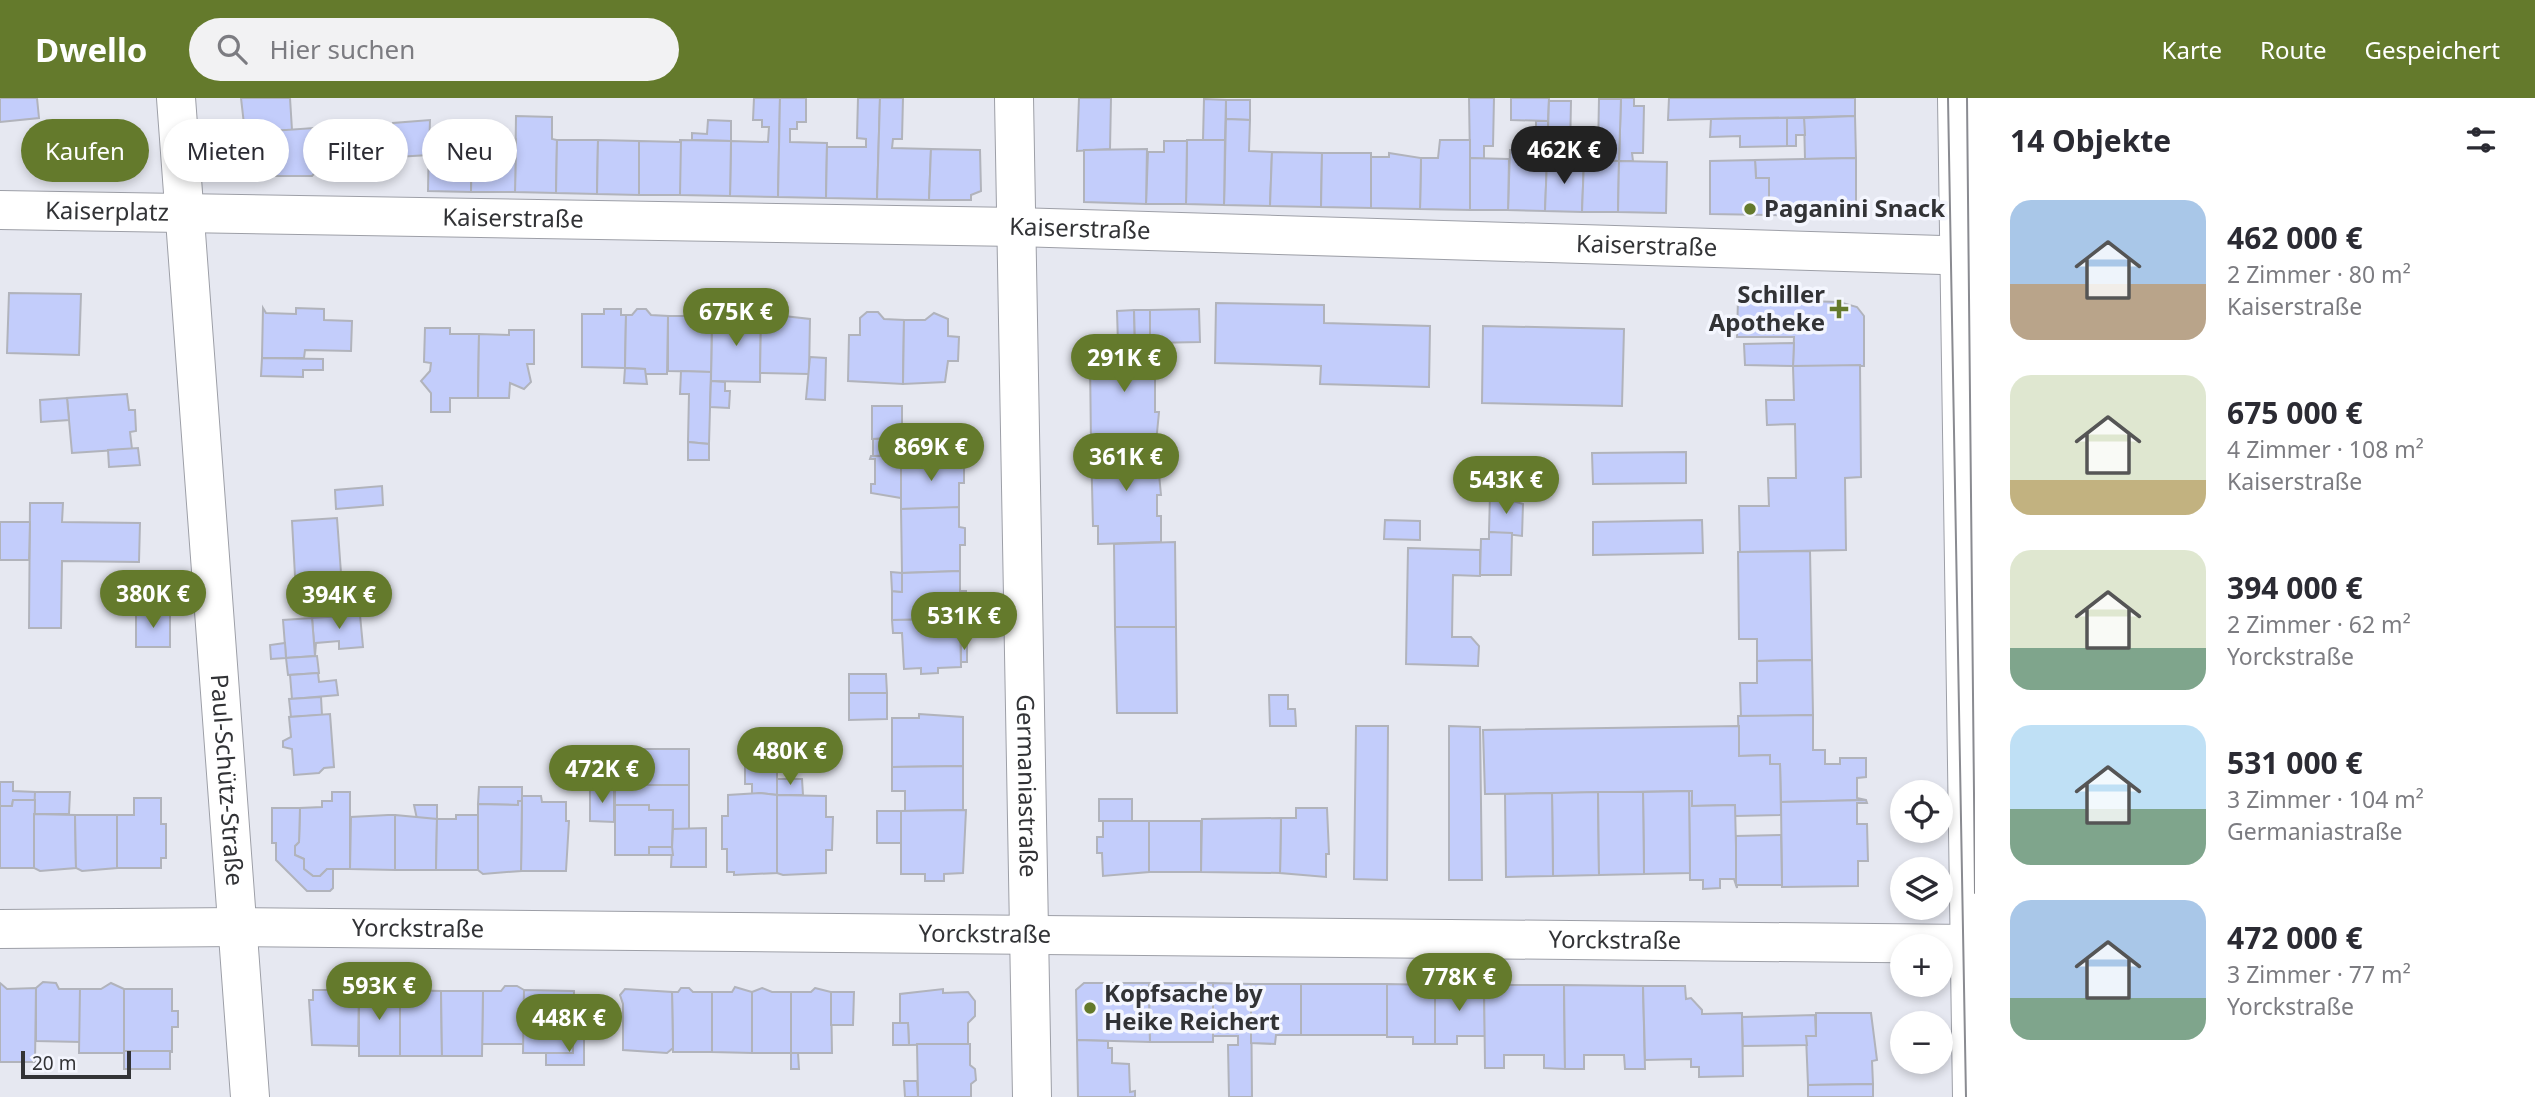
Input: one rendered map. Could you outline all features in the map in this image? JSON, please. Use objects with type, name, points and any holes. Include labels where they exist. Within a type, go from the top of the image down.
[{"type":"street","name":"Kaiserplatz","points":[[0,210],[184,213],[176,98]]},
{"type":"street","name":"Germaniastraße","points":[[1014,98],[1032,1097]]},
{"type":"street","points":[[1957,98],[1968,256],[1972,1097]]},
{"type":"street","name":"Kaiserstraße","points":[[184,213],[1016,227],[1968,256]]},
{"type":"street","name":"Paul-Schütz-Straße","points":[[184,213],[250,1097]]},
{"type":"street","name":"Yorckstraße","points":[[0,929],[237,927],[1971,943]]},
{"type":"building","points":[[0,98],[37,98],[39,118],[0,122]]},
{"type":"building","points":[[241,98],[290,98],[292,130],[289,130],[289,119],[243,119]]},
{"type":"building","points":[[754,98],[780,98],[778,197],[730,196],[731,141],[768,142],[769,127],[762,127],[762,120],[753,120]]},
{"type":"building","points":[[780,98],[806,98],[806,122],[797,122],[797,129],[790,129],[790,142],[827,143],[826,198],[778,197]]},
{"type":"building","points":[[858,98],[880,98],[877,199],[826,198],[827,147],[866,147],[866,139],[857,138]]},
{"type":"building","points":[[880,98],[903,98],[902,139],[893,139],[892,148],[931,149],[929,200],[877,199]]},
{"type":"building","points":[[1079,98],[1111,98],[1110,149],[1077,151]]},
{"type":"building","points":[[1469,98],[1494,98],[1493,146],[1484,146],[1484,159],[1470,158]]},
{"type":"building","points":[[1511,98],[1549,98],[1548,121],[1511,120]]},
{"type":"building","points":[[1621,98],[1634,98],[1634,106],[1644,106],[1643,153],[1632,153],[1633,161],[1619,161]]},
{"type":"building","points":[[1669,98],[1855,98],[1855,116],[1668,120]]},
{"type":"building","points":[[1204,99],[1226,100],[1225,140],[1203,140]]},
{"type":"building","points":[[1599,99],[1621,99],[1619,161],[1603,161],[1604,152],[1598,152]]},
{"type":"building","points":[[1226,100],[1250,100],[1250,120],[1226,119]]},
{"type":"building","points":[[1549,101],[1571,101],[1570,151],[1560,151],[1560,160],[1547,159]]},
{"type":"building","points":[[516,116],[552,117],[552,139],[557,140],[556,193],[515,192]]},
{"type":"building","points":[[1855,116],[1856,158],[1805,159],[1804,118]]},
{"type":"building","points":[[1787,118],[1787,146],[1740,147],[1740,136],[1710,137],[1711,119]]},
{"type":"building","points":[[1787,118],[1804,118],[1805,135],[1796,135],[1796,146],[1787,146]]},
{"type":"building","points":[[1226,119],[1250,120],[1249,151],[1272,152],[1270,206],[1224,205]]},
{"type":"building","points":[[708,120],[731,121],[731,141],[692,140],[692,133],[707,134]]},
{"type":"building","points":[[422,121],[422,155],[408,156],[408,122]]},
{"type":"building","points":[[1536,121],[1548,121],[1548,134],[1536,134]]},
{"type":"building","points":[[303,129],[303,176],[289,176],[289,130]]},
{"type":"building","points":[[1536,134],[1548,134],[1545,211],[1508,210],[1510,150],[1535,150]]},
{"type":"building","points":[[557,140],[598,140],[597,194],[556,193]]},
{"type":"building","points":[[598,140],[639,141],[639,195],[597,194]]},
{"type":"building","points":[[680,140],[731,141],[730,196],[680,195]]},
{"type":"building","points":[[1187,140],[1225,140],[1224,205],[1186,204]]},
{"type":"building","points":[[1440,140],[1470,140],[1470,210],[1420,209],[1421,158],[1438,158]]},
{"type":"building","points":[[639,141],[681,142],[680,195],[639,195]]},
{"type":"building","points":[[1164,141],[1187,141],[1186,204],[1146,204],[1148,152],[1164,152]]},
{"type":"building","points":[[931,149],[980,150],[981,191],[971,195],[971,200],[929,200]]},
{"type":"building","points":[[1147,149],[1146,204],[1084,202],[1084,150]]},
{"type":"building","points":[[1272,152],[1322,153],[1321,207],[1270,206]]},
{"type":"building","points":[[1322,153],[1371,153],[1371,208],[1321,207]]},
{"type":"building","points":[[1389,153],[1421,158],[1420,209],[1371,208],[1371,157],[1389,157]]},
{"type":"building","points":[[1470,158],[1509,159],[1508,210],[1470,210]]},
{"type":"building","points":[[1856,158],[1856,208],[1850,217],[1769,215],[1769,178],[1756,178],[1755,160]]},
{"type":"building","points":[[1547,159],[1584,160],[1582,212],[1545,211]]},
{"type":"building","points":[[1584,160],[1619,161],[1618,212],[1582,212]]},
{"type":"building","points":[[1755,160],[1756,178],[1769,178],[1769,215],[1710,214],[1710,161]]},
{"type":"building","points":[[1619,161],[1667,162],[1666,213],[1618,212]]},
{"type":"building","points":[[428,182],[471,182],[471,192],[428,191]]},
{"type":"building","points":[[471,182],[515,182],[515,192],[471,192]]},
{"type":"building","points":[[9,293],[81,294],[79,355],[7,353]]},
{"type":"building","points":[[1738,299],[1839,302],[1857,307],[1864,316],[1864,366],[1793,366],[1794,337],[1737,337]]},
{"type":"building","points":[[1216,303],[1324,305],[1324,323],[1430,326],[1429,387],[1320,384],[1321,366],[1215,363]]},
{"type":"building","points":[[263,308],[266,313],[296,314],[296,308],[324,309],[324,320],[352,321],[351,351],[305,350],[304,358],[262,358]]},
{"type":"building","points":[[604,309],[621,309],[621,315],[626,315],[625,368],[582,367],[582,314],[604,314]]},
{"type":"building","points":[[637,309],[646,309],[651,315],[668,316],[667,374],[645,374],[645,369],[625,368],[626,315],[632,315]]},
{"type":"building","points":[[1199,309],[1200,342],[1150,343],[1150,310]]},
{"type":"building","points":[[1134,310],[1135,344],[1118,344],[1117,311]]},
{"type":"building","points":[[1134,310],[1150,310],[1150,343],[1135,344]]},
{"type":"building","points":[[867,312],[878,312],[884,319],[904,320],[903,384],[848,381],[849,335],[860,335],[860,318]]},
{"type":"building","points":[[737,313],[758,313],[758,318],[761,318],[760,382],[711,381],[712,316],[737,317]]},
{"type":"building","points":[[934,313],[948,319],[948,336],[959,337],[958,361],[948,361],[945,382],[903,384],[904,320],[925,320]]},
{"type":"building","points":[[766,314],[810,319],[809,374],[760,373],[761,318],[766,318]]},
{"type":"building","points":[[668,316],[712,316],[711,372],[668,371]]},
{"type":"building","points":[[1483,326],[1624,329],[1622,406],[1482,403]]},
{"type":"building","points":[[425,328],[450,328],[450,334],[479,334],[478,398],[450,398],[450,412],[431,412],[431,393],[421,381],[430,371],[431,363],[424,362]]},
{"type":"building","points":[[509,330],[534,330],[534,364],[527,364],[531,382],[524,389],[510,383],[509,398],[478,398],[479,334],[509,335]]},
{"type":"building","points":[[1158,343],[1158,350],[1163,351],[1158,373],[1155,373],[1155,412],[1159,412],[1156,443],[1091,444],[1090,360],[1095,359],[1095,345]]},
{"type":"building","points":[[1794,343],[1793,366],[1745,365],[1744,344]]},
{"type":"building","points":[[810,357],[826,358],[825,400],[806,399]]},
{"type":"building","points":[[262,358],[323,359],[323,370],[303,370],[303,377],[261,376]]},
{"type":"building","points":[[1860,365],[1861,477],[1845,478],[1846,550],[1740,552],[1739,506],[1769,506],[1768,478],[1796,478],[1795,424],[1767,425],[1766,400],[1794,400],[1793,366]]},
{"type":"building","points":[[625,368],[645,369],[647,384],[624,383]]},
{"type":"building","points":[[681,371],[711,372],[709,444],[688,442],[689,394],[680,394]]},
{"type":"building","points":[[711,381],[725,382],[725,391],[730,391],[729,408],[710,407]]},
{"type":"building","points":[[127,394],[129,410],[135,410],[136,431],[130,432],[132,449],[72,453],[67,398]]},
{"type":"building","points":[[67,398],[69,420],[41,422],[40,400]]},
{"type":"building","points":[[872,406],[902,406],[902,438],[872,439]]},
{"type":"building","points":[[905,438],[905,455],[873,456],[873,439]]},
{"type":"building","points":[[688,442],[709,444],[709,460],[688,460]]},
{"type":"building","points":[[1156,443],[1161,495],[1157,495],[1157,516],[1161,516],[1161,542],[1098,544],[1098,526],[1093,526],[1091,444]]},
{"type":"building","points":[[138,448],[140,465],[109,467],[108,450]]},
{"type":"building","points":[[1686,452],[1686,483],[1593,484],[1592,453]]},
{"type":"building","points":[[871,456],[903,456],[901,498],[871,493],[871,484],[875,484],[875,459],[870,459]]},
{"type":"building","points":[[918,456],[958,460],[958,464],[964,464],[964,483],[959,483],[959,508],[901,509],[901,461],[918,461]]},
{"type":"building","points":[[382,486],[383,505],[336,509],[335,490]]},
{"type":"building","points":[[1490,494],[1523,504],[1522,536],[1489,532]]},
{"type":"building","points":[[30,503],[63,503],[62,522],[140,523],[139,562],[62,561],[61,628],[29,628]]},
{"type":"building","points":[[959,507],[959,527],[965,528],[965,545],[960,545],[960,571],[902,573],[901,509]]},
{"type":"building","points":[[337,518],[341,573],[295,576],[292,521]]},
{"type":"building","points":[[1385,520],[1420,521],[1420,540],[1384,539]]},
{"type":"building","points":[[1702,520],[1703,553],[1593,555],[1593,522]]},
{"type":"building","points":[[0,522],[30,522],[29,560],[0,560]]},
{"type":"building","points":[[1489,532],[1512,533],[1511,575],[1480,575],[1481,539],[1489,539]]},
{"type":"building","points":[[1175,542],[1176,627],[1115,627],[1114,544]]},
{"type":"building","points":[[1408,548],[1480,550],[1480,576],[1453,575],[1452,637],[1471,637],[1479,646],[1478,666],[1406,664]]},
{"type":"building","points":[[1810,551],[1812,660],[1757,661],[1757,639],[1739,639],[1738,552]]},
{"type":"building","points":[[960,571],[960,591],[966,591],[966,610],[961,610],[960,619],[892,620],[892,591],[902,592],[902,573]]},
{"type":"building","points":[[891,572],[902,573],[902,592],[892,591]]},
{"type":"building","points":[[136,614],[170,614],[170,647],[136,647]]},
{"type":"building","points":[[360,615],[363,647],[339,649],[339,641],[316,643],[315,656],[312,618]]},
{"type":"building","points":[[312,618],[315,656],[286,658],[283,620]]},
{"type":"building","points":[[960,619],[961,667],[938,668],[938,673],[921,674],[921,668],[904,669],[902,633],[893,633],[892,620]]},
{"type":"building","points":[[1115,627],[1176,627],[1177,713],[1117,713]]},
{"type":"building","points":[[285,643],[286,658],[271,659],[270,645]]},
{"type":"building","points":[[961,643],[967,643],[967,662],[961,662]]},
{"type":"building","points":[[317,656],[319,673],[288,675],[286,658]]},
{"type":"building","points":[[1812,660],[1813,715],[1741,717],[1740,683],[1757,683],[1757,661]]},
{"type":"building","points":[[318,673],[319,682],[336,680],[338,695],[292,699],[290,675]]},
{"type":"building","points":[[849,674],[886,674],[887,693],[849,693]]},
{"type":"building","points":[[849,693],[887,693],[887,719],[849,720]]},
{"type":"building","points":[[1269,695],[1288,695],[1288,709],[1295,709],[1296,726],[1270,726]]},
{"type":"building","points":[[321,697],[322,715],[291,717],[289,699]]},
{"type":"building","points":[[330,714],[334,767],[324,768],[319,773],[294,775],[292,749],[283,747],[283,741],[291,737],[289,717]]},
{"type":"building","points":[[919,714],[963,717],[963,766],[892,767],[892,718],[919,718]]},
{"type":"building","points":[[1813,715],[1813,750],[1825,750],[1825,764],[1840,764],[1840,758],[1866,758],[1866,777],[1857,778],[1857,798],[1866,800],[1781,802],[1780,764],[1770,764],[1770,755],[1739,756],[1738,716]]},
{"type":"building","points":[[1356,726],[1388,726],[1387,880],[1354,879]]},
{"type":"building","points":[[1449,726],[1480,727],[1482,880],[1449,880]]},
{"type":"building","points":[[1739,726],[1739,756],[1770,755],[1770,764],[1780,764],[1781,815],[1735,816],[1735,805],[1692,806],[1692,791],[1485,794],[1483,730]]},
{"type":"building","points":[[624,749],[689,749],[689,785],[624,785]]},
{"type":"building","points":[[745,763],[777,763],[777,795],[752,795],[752,784],[745,784]]},
{"type":"building","points":[[963,766],[963,810],[905,811],[905,791],[892,791],[892,767]]},
{"type":"building","points":[[777,779],[802,779],[803,795],[777,795]]},
{"type":"building","points":[[0,782],[13,782],[13,791],[35,792],[35,800],[13,800],[12,806],[0,806]]},
{"type":"building","points":[[615,785],[689,785],[689,829],[673,829],[673,810],[649,810],[649,805],[615,805]]},
{"type":"building","points":[[479,787],[522,787],[522,801],[518,801],[518,805],[478,804]]},
{"type":"building","points":[[590,788],[614,789],[614,822],[590,821]]},
{"type":"building","points":[[1689,791],[1692,791],[1692,806],[1735,805],[1737,888],[1734,879],[1720,879],[1720,888],[1703,889],[1703,880],[1690,880]]},
{"type":"building","points":[[1689,791],[1690,873],[1644,874],[1643,792]]},
{"type":"building","points":[[35,792],[70,792],[69,814],[34,814]]},
{"type":"building","points":[[332,792],[350,792],[350,869],[327,869],[320,876],[313,876],[304,869],[304,859],[295,855],[295,846],[299,842],[300,808],[322,807],[322,801],[332,801]]},
{"type":"building","points":[[1598,792],[1599,875],[1553,876],[1552,793]]},
{"type":"building","points":[[1598,792],[1643,792],[1644,874],[1599,875]]},
{"type":"building","points":[[1552,793],[1553,876],[1506,877],[1505,794]]},
{"type":"building","points":[[728,795],[777,795],[777,873],[734,875],[734,872],[727,872],[727,849],[722,849],[722,816],[728,816]]},
{"type":"building","points":[[777,795],[826,796],[826,817],[833,817],[832,850],[826,850],[826,873],[777,873]]},
{"type":"building","points":[[522,796],[541,796],[542,802],[566,802],[566,821],[569,821],[566,871],[521,871]]},
{"type":"building","points":[[134,798],[161,798],[161,824],[166,824],[166,858],[161,858],[161,868],[117,868],[117,815],[134,815]]},
{"type":"building","points":[[1099,799],[1132,799],[1132,821],[1099,821]]},
{"type":"building","points":[[13,800],[35,800],[34,868],[0,868],[0,806],[12,806]]},
{"type":"building","points":[[1866,800],[1867,803],[1857,803],[1857,824],[1867,824],[1868,861],[1858,861],[1858,886],[1782,887],[1781,802]]},
{"type":"building","points":[[518,801],[522,801],[521,871],[483,874],[478,870],[478,804],[518,805]]},
{"type":"building","points":[[414,805],[437,805],[437,819],[417,819]]},
{"type":"building","points":[[615,805],[649,805],[649,810],[673,810],[672,847],[649,847],[649,855],[615,855]]},
{"type":"building","points":[[272,808],[300,808],[299,842],[295,846],[295,855],[304,859],[304,869],[313,876],[320,876],[327,869],[333,869],[333,888],[330,891],[307,891],[276,860],[276,843],[272,843]]},
{"type":"building","points":[[1296,808],[1327,808],[1329,854],[1326,854],[1326,877],[1280,873],[1281,818],[1296,818]]},
{"type":"building","points":[[966,810],[963,873],[944,874],[944,881],[925,881],[925,874],[901,874],[901,811]]},
{"type":"building","points":[[877,811],[901,811],[901,843],[877,843]]},
{"type":"building","points":[[34,814],[75,815],[76,868],[40,871],[34,868]]},
{"type":"building","points":[[75,815],[117,815],[117,868],[82,871],[76,868]]},
{"type":"building","points":[[395,815],[395,870],[350,869],[351,817]]},
{"type":"building","points":[[395,815],[437,819],[436,870],[395,870]]},
{"type":"building","points":[[456,815],[478,815],[478,870],[436,870],[437,819],[456,819]]},
{"type":"building","points":[[1281,818],[1280,873],[1201,872],[1202,819]]},
{"type":"building","points":[[1103,821],[1149,821],[1149,872],[1103,876],[1102,853],[1097,853],[1097,837],[1103,837]]},
{"type":"building","points":[[1149,821],[1201,821],[1201,872],[1149,872]]},
{"type":"building","points":[[706,828],[706,867],[671,867],[673,829]]},
{"type":"building","points":[[1781,835],[1782,885],[1736,885],[1736,836]]},
{"type":"building","points":[[649,847],[672,847],[673,855],[649,855]]},
{"type":"building","points":[[43,982],[56,983],[59,989],[80,989],[80,1042],[36,1041],[36,988]]},
{"type":"building","points":[[0,983],[7,989],[36,988],[35,1062],[0,1062]]},
{"type":"building","points":[[111,983],[124,989],[124,1053],[79,1053],[80,989],[101,989]]},
{"type":"building","points":[[1084,983],[1149,983],[1150,1042],[1077,1040],[1076,990]]},
{"type":"building","points":[[1149,983],[1213,983],[1213,1042],[1150,1042]]},
{"type":"building","points":[[1213,983],[1251,984],[1252,1097],[1229,1097],[1228,1045],[1238,1045],[1238,1036],[1213,1036]]},
{"type":"building","points":[[366,984],[378,984],[381,990],[400,990],[400,1056],[359,1056],[359,990]]},
{"type":"building","points":[[1251,984],[1301,984],[1301,1035],[1276,1035],[1275,1044],[1251,1043]]},
{"type":"building","points":[[1301,984],[1387,984],[1387,1035],[1301,1035]]},
{"type":"building","points":[[1387,984],[1435,985],[1435,1044],[1413,1044],[1413,1037],[1387,1037]]},
{"type":"building","points":[[1435,985],[1484,985],[1485,1036],[1457,1036],[1457,1044],[1435,1044]]},
{"type":"building","points":[[1484,985],[1564,985],[1565,1069],[1544,1068],[1544,1055],[1504,1055],[1504,1068],[1485,1068]]},
{"type":"building","points":[[1564,985],[1643,986],[1645,1069],[1625,1069],[1624,1055],[1584,1055],[1584,1069],[1565,1069]]},
{"type":"building","points":[[505,986],[517,986],[524,990],[524,1044],[482,1044],[483,991],[501,991]]},
{"type":"building","points":[[1643,986],[1685,986],[1686,999],[1691,998],[1702,1010],[1702,1014],[1742,1013],[1743,1076],[1699,1077],[1699,1067],[1691,1067],[1691,1059],[1645,1060]]},
{"type":"building","points":[[735,987],[752,992],[752,1053],[712,1052],[712,992],[732,992]]},
{"type":"building","points":[[681,988],[689,988],[693,992],[712,992],[712,1052],[673,1052],[672,992],[678,992]]},
{"type":"building","points":[[762,988],[772,992],[791,992],[791,1053],[752,1053],[752,992]]},
{"type":"building","points":[[815,988],[831,992],[832,1053],[791,1053],[791,992],[811,992]]},
{"type":"building","points":[[124,989],[172,989],[172,1011],[178,1011],[178,1027],[172,1027],[172,1052],[124,1051]]},
{"type":"building","points":[[625,989],[672,992],[673,1048],[667,1053],[623,1050],[623,1004],[620,995]]},
{"type":"building","points":[[943,989],[943,993],[968,992],[975,1001],[975,1016],[968,1023],[968,1044],[909,1045],[908,1023],[900,1023],[900,994]]},
{"type":"building","points":[[313,990],[359,990],[358,1046],[312,1045],[309,1000],[313,1000]]},
{"type":"building","points":[[400,990],[441,991],[442,1056],[400,1056]]},
{"type":"building","points":[[524,990],[574,991],[573,1053],[523,1053]]},
{"type":"building","points":[[441,991],[483,991],[482,1056],[442,1056]]},
{"type":"building","points":[[831,992],[854,992],[853,1025],[831,1025]]},
{"type":"building","points":[[1816,1013],[1871,1013],[1877,1060],[1872,1061],[1873,1084],[1808,1085],[1806,1036],[1816,1036]]},
{"type":"building","points":[[1815,1015],[1816,1036],[1806,1036],[1807,1045],[1743,1046],[1742,1017]]},
{"type":"building","points":[[893,1023],[908,1023],[909,1045],[893,1045]]},
{"type":"building","points":[[573,1035],[584,1035],[584,1065],[546,1065],[546,1053],[573,1053]]},
{"type":"building","points":[[1077,1040],[1108,1041],[1108,1048],[1112,1048],[1112,1063],[1129,1064],[1130,1092],[1135,1091],[1135,1097],[1078,1097]]},
{"type":"building","points":[[917,1044],[970,1044],[970,1065],[975,1069],[976,1080],[971,1084],[971,1097],[918,1097]]},
{"type":"building","points":[[124,1051],[170,1051],[170,1069],[124,1069]]},
{"type":"building","points":[[791,1053],[798,1053],[799,1069],[791,1069]]},
{"type":"building","points":[[904,1081],[917,1081],[918,1097],[905,1097]]},
{"type":"building","points":[[1873,1084],[1873,1097],[1808,1097],[1808,1085]]},
{"type":"tram line","points":[[1948,98],[1966,1097]]},
{"type":"tram line","points":[[1967,98],[1975,893]]},
{"type":"place","name":"Paganini Snack","points":[[1750,209]]},
{"type":"place","name":"Schiller Apotheke","points":[[1839,309]]},
{"type":"place","name":"Kopfsache by Heike Reichert","points":[[1090,1008]]}]
